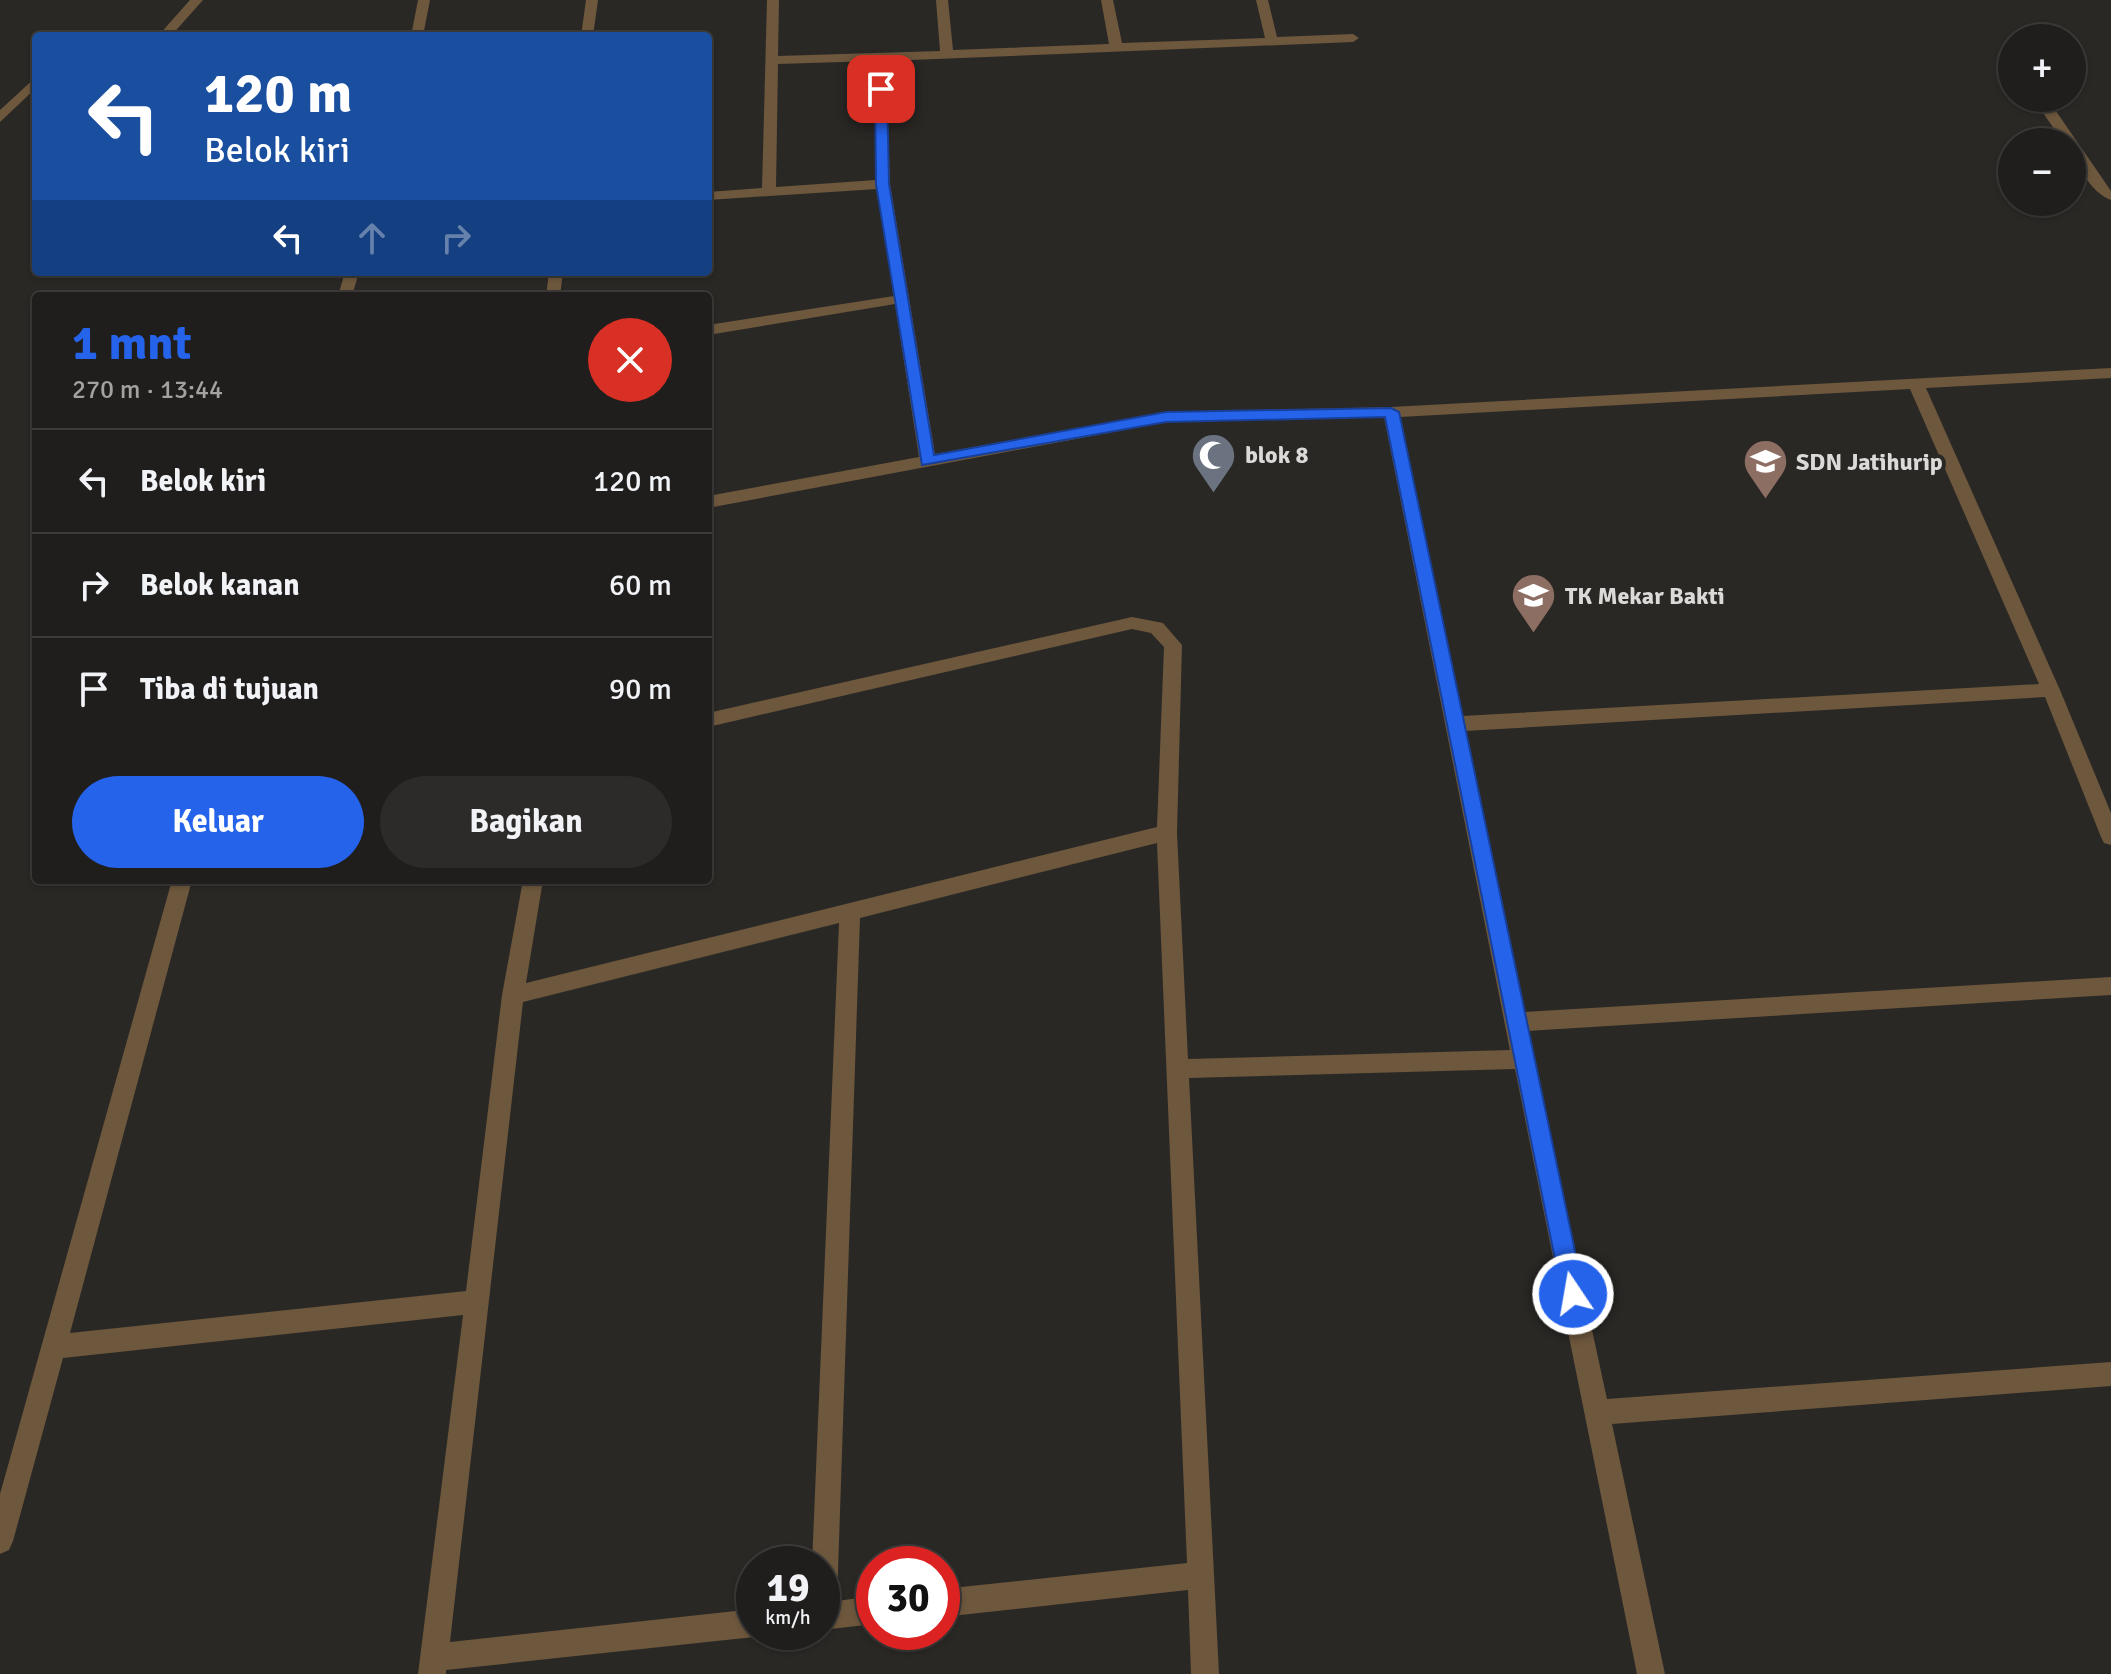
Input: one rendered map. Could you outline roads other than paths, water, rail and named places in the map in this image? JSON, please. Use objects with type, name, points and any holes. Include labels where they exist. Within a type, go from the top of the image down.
[{"type":"street","points":[[168,32],[197,0]]},
{"type":"street","points":[[418,32],[424,0]]},
{"type":"street","points":[[588,32],[592,0]]},
{"type":"street","points":[[769,191],[773,0]]},
{"type":"street","points":[[942,0],[947,54]]},
{"type":"street","points":[[1107,0],[1116,47]]},
{"type":"street","points":[[1262,0],[1272,41]]},
{"type":"street","points":[[771,60],[1353,38]]},
{"type":"street","points":[[880,57],[883,184],[928,461]]},
{"type":"street","points":[[0,118],[32,85]]},
{"type":"street","points":[[2086,165],[2105,193],[2111,196]]},
{"type":"street","points":[[712,196],[883,184]]},
{"type":"street","points":[[712,329],[901,299]]},
{"type":"street","points":[[712,501],[1166,417],[1391,412],[2111,373]]},
{"type":"street","points":[[1916,384],[2051,690],[2111,837]]},
{"type":"street","points":[[1391,412],[1514,1022],[1651,1674]]},
{"type":"street","points":[[712,719],[1132,623],[1157,628],[1173,645],[1167,833],[1205,1674]]},
{"type":"street","points":[[1455,724],[2051,690]]},
{"type":"street","points":[[513,995],[1167,833]]},
{"type":"street","points":[[0,1541],[181,884]]},
{"type":"street","points":[[532,884],[513,995],[433,1666],[736,1625]]},
{"type":"street","points":[[825,1546],[850,912]]},
{"type":"street","points":[[1514,1022],[2111,986]]},
{"type":"street","points":[[1177,1069],[1524,1059]]},
{"type":"street","points":[[53,1347],[477,1302]]},
{"type":"street","points":[[1597,1412],[2111,1374]]},
{"type":"street","points":[[960,1601],[1200,1575]]},
{"type":"place","name":"blok 8","points":[[1214,494]]},
{"type":"place","name":"SDN Jatihurip","points":[[1765,501]]},
{"type":"place","name":"TK Mekar Bakti","points":[[1534,635]]}]
